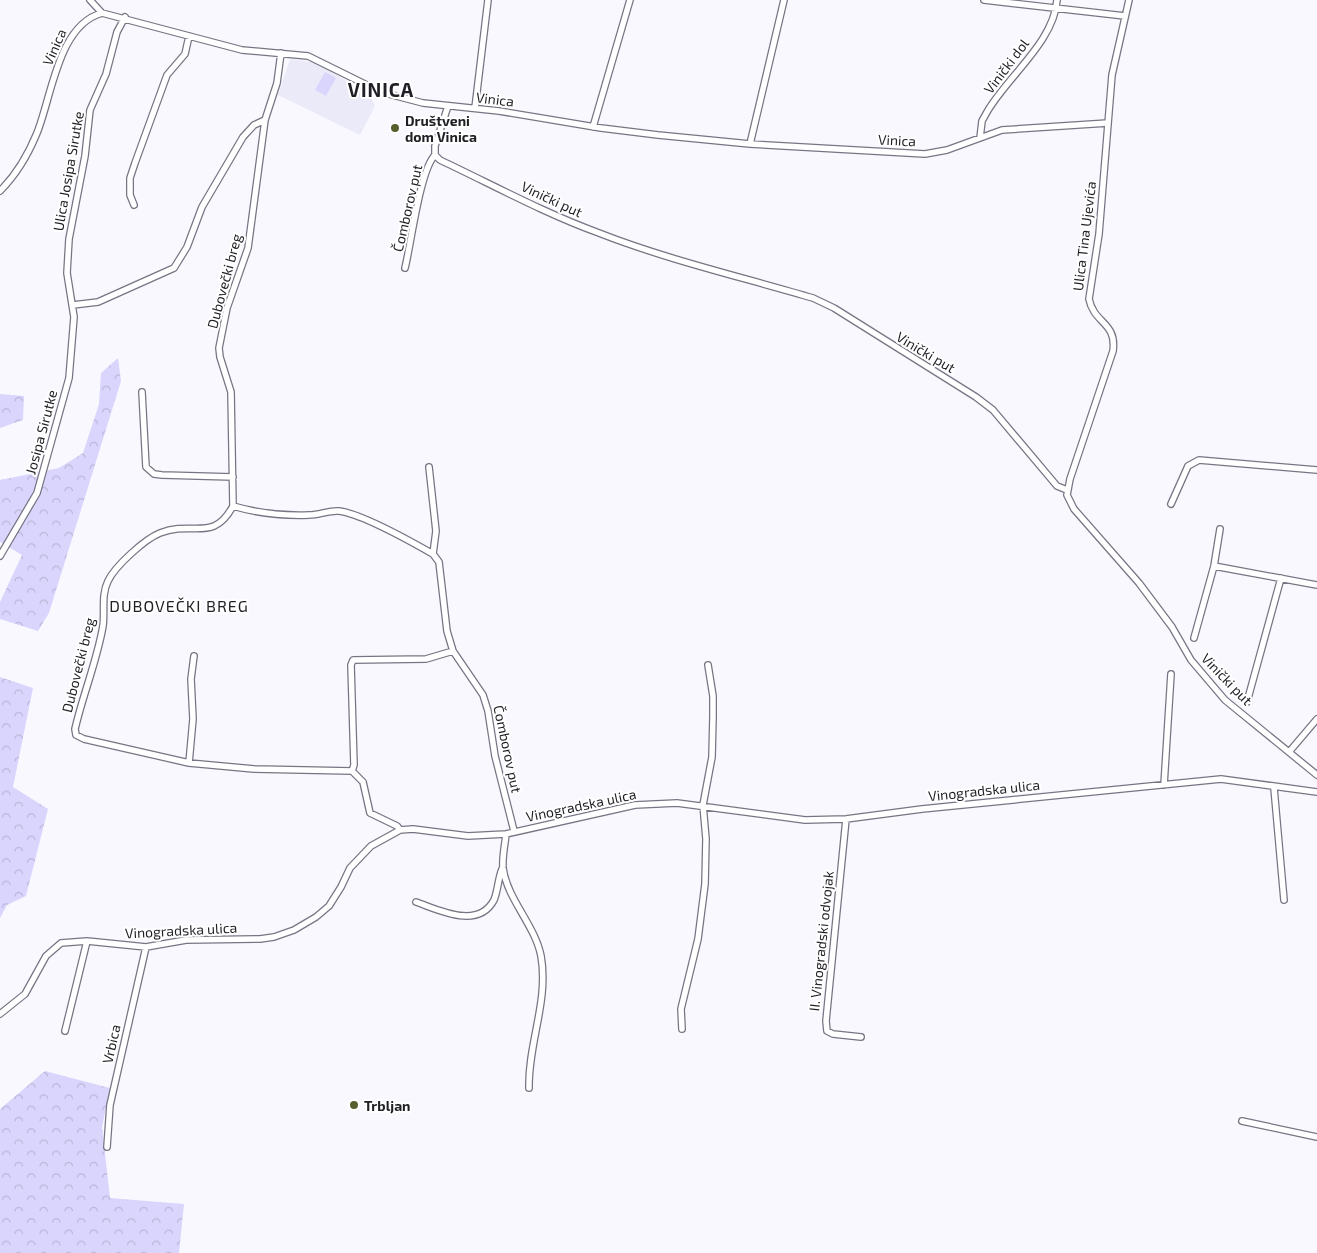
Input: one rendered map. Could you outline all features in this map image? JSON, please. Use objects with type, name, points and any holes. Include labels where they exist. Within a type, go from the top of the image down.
[{"type":"street","points":[[90,0],[102,12]]},
{"type":"street","points":[[475,108],[488,0]]},
{"type":"street","points":[[593,127],[630,0]]},
{"type":"street","points":[[750,144],[784,0]]},
{"type":"street","points":[[984,0],[1056,10],[1125,16]]},
{"type":"street","name":"Vinički dol","points":[[980,138],[982,122],[990,106],[1037,46],[1056,10],[1057,0]]},
{"type":"street","name":"Ulica Tina Ujevića","points":[[1067,490],[1113,351],[1114,338],[1109,328],[1090,308],[1088,298],[1099,234],[1112,75],[1129,0]]},
{"type":"street","name":"Vinica","points":[[0,191],[18,169],[30,149],[44,115],[54,79],[74,31],[86,19],[102,12],[242,50],[298,54],[317,58],[389,95],[412,101],[475,108],[593,127],[750,144],[925,154],[947,150],[1013,129],[1108,123]]},
{"type":"street","name":"Ulica Josipa Sirutke","points":[[73,305],[68,273],[69,238],[85,156],[87,126],[90,110],[106,74],[117,32],[125,17]]},
{"type":"street","points":[[134,205],[130,195],[130,178],[135,162],[167,75],[185,54],[189,36]]},
{"type":"street","name":"Dubovečki breg","points":[[281,54],[276,83],[265,120],[248,248],[227,308],[219,348],[231,392],[233,506],[223,522],[218,526],[181,527],[159,533],[129,556],[112,574],[104,594],[100,635],[75,729],[76,735],[84,739],[189,763],[254,769],[352,770]]},
{"type":"street","points":[[435,155],[435,146],[448,106]]},
{"type":"street","points":[[73,305],[98,302],[174,268],[187,247],[202,207],[243,136],[254,125],[265,120]]},
{"type":"street","name":"Čomborov put","points":[[405,268],[420,198],[430,163],[435,155]]},
{"type":"street","name":"Vinički put","points":[[435,155],[440,160],[548,213],[600,234],[813,298],[834,308],[976,397],[993,410],[1057,486],[1067,490],[1069,500],[1074,509],[1156,605],[1199,670],[1225,700],[1317,775]]},
{"type":"street","name":"Josipa Sirutke","points":[[0,556],[37,493],[51,448],[69,378],[73,305]]},
{"type":"street","points":[[142,392],[146,467],[149,471],[162,475],[233,477]]},
{"type":"street","points":[[1171,504],[1188,466],[1200,460],[1317,470]]},
{"type":"street","name":"Čomborov put","points":[[429,467],[436,531],[433,554],[439,562],[447,631],[453,651],[483,695],[488,711],[501,785],[514,831]]},
{"type":"street","points":[[233,506],[258,512],[299,515],[312,515],[331,510],[352,514],[433,554]]},
{"type":"street","points":[[1194,638],[1214,566],[1220,529]]},
{"type":"street","points":[[1214,566],[1317,585]]},
{"type":"street","points":[[1247,702],[1281,578]]},
{"type":"street","points":[[400,830],[397,826],[370,813],[363,782],[352,770],[354,765],[351,665],[353,660],[426,659],[453,651]]},
{"type":"street","points":[[189,763],[193,719],[191,679],[194,656]]},
{"type":"street","points":[[682,1029],[681,1009],[698,939],[705,884],[706,839],[703,805],[712,757],[714,696],[708,665]]},
{"type":"street","points":[[1164,785],[1171,674]]},
{"type":"street","points":[[1289,752],[1317,719]]},
{"type":"street","name":"Vinogradska ulica","points":[[0,1014],[25,994],[52,949],[61,943],[87,941],[146,947],[186,940],[260,939],[294,930],[316,917],[328,906],[341,887],[350,868],[371,846],[400,830],[413,829],[468,836],[506,834],[635,805],[703,805],[805,820],[846,819],[999,800],[1221,779],[1274,788],[1317,792]]},
{"type":"street","points":[[1274,788],[1284,900]]},
{"type":"street","name":"II. Vinogradski odvojak","points":[[846,819],[826,1020],[827,1031],[833,1034],[861,1037]]},
{"type":"street","points":[[416,902],[456,915],[480,914],[488,909],[494,898],[503,867],[506,834]]},
{"type":"street","points":[[503,867],[541,954],[543,994],[529,1059],[528,1088]]},
{"type":"street","points":[[65,1031],[87,941]]},
{"type":"street","name":"Vrbica","points":[[107,1147],[110,1105],[146,947]]},
{"type":"street","points":[[1242,1121],[1317,1137]]},
{"type":"shaded area","points":[[290,59],[321,65],[371,97],[375,106],[360,135],[278,95]]},
{"type":"green space","points":[[325,72],[336,78],[326,96],[315,90]]},
{"type":"green space","points":[[118,358],[121,381],[49,613],[38,631],[0,619],[0,602],[22,555],[0,542],[0,480],[59,468],[83,453],[99,404],[101,373]]},
{"type":"green space","points":[[0,394],[24,396],[23,420],[0,428]]},
{"type":"green space","points":[[0,677],[33,688],[13,787],[48,809],[26,896],[7,905],[0,918]]},
{"type":"green space","points":[[45,1071],[110,1088],[102,1127],[110,1198],[184,1204],[179,1253],[0,1253],[0,1109]]},
{"type":"place","name":"Društveni dom Vinica","points":[[395,128]]},
{"type":"place","name":"Trbljan","points":[[354,1105]]},
{"type":"district","name":"VINICA","points":[[381,89]]},
{"type":"district","name":"DUBOVEČKI BREG","points":[[179,605]]}]
